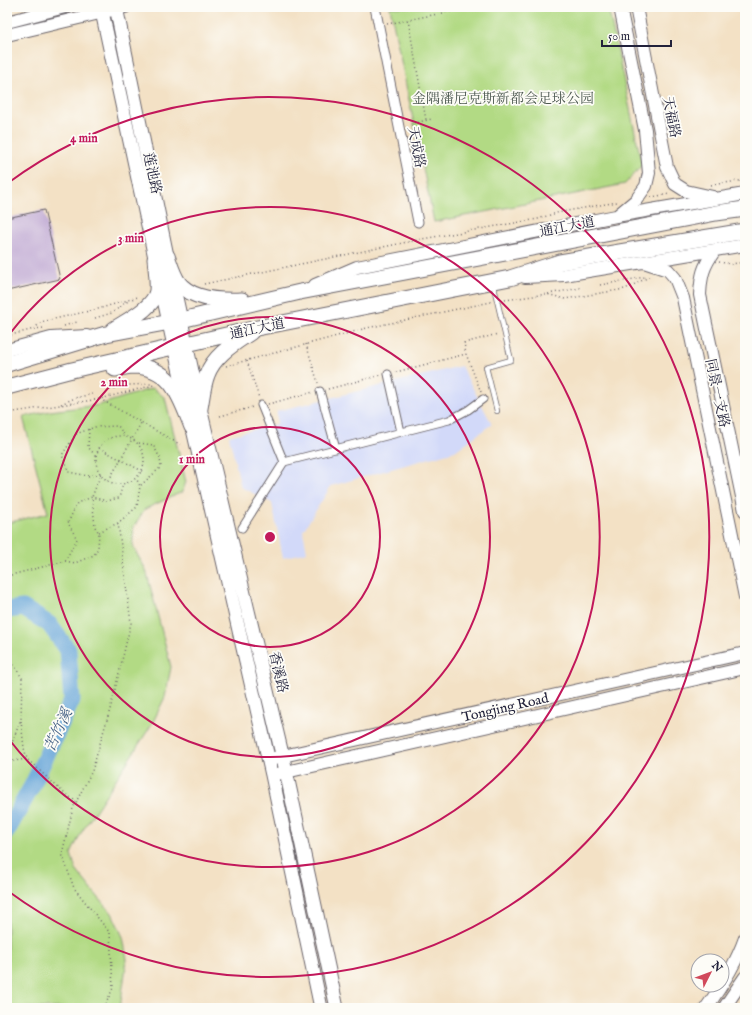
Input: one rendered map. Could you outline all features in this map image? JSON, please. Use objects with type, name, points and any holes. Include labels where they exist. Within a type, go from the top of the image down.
[{"type":"main road","name":"莲池路","points":[[119,8],[161,257]]},
{"type":"main road","name":"莲池路","points":[[102,9],[161,257],[180,345]]},
{"type":"main road","name":"通江大道","points":[[7,364],[106,334],[175,321],[300,292],[716,213],[745,209]]},
{"type":"main road","name":"通江大道","points":[[7,387],[72,370],[257,328],[510,278],[560,262],[745,231]]},
{"type":"main road","points":[[161,257],[177,281],[186,290],[213,299],[267,299]]},
{"type":"main road","points":[[106,334],[146,308],[155,298],[161,257]]},
{"type":"main road","points":[[200,408],[207,374],[216,361],[229,347],[257,328]]},
{"type":"main road","points":[[180,345],[192,427],[272,775],[321,1008]]},
{"type":"main road","name":"香溪路","points":[[180,345],[200,408],[286,771],[337,1008]]},
{"type":"main road","points":[[72,370],[96,372],[133,366],[145,368],[160,374],[169,380],[178,390],[192,427]]},
{"type":"street","points":[[7,22],[65,7]]},
{"type":"street","name":"天成路","points":[[375,7],[418,222]]},
{"type":"street","name":"天福路","points":[[616,216],[636,200],[646,186],[649,173],[645,130],[620,7]]},
{"type":"street","name":"天福路","points":[[636,7],[667,167],[675,184],[686,191]]},
{"type":"street","points":[[7,35],[102,9],[119,8]]},
{"type":"street","points":[[686,191],[720,198]]},
{"type":"street","name":"通江大道","points":[[300,292],[357,267],[616,216],[745,194]]},
{"type":"street","name":"通江大道","points":[[510,278],[564,275],[745,246]]},
{"type":"street","name":"同景一支路","points":[[715,250],[707,261],[701,276],[700,295],[745,511]]},
{"type":"street","points":[[644,262],[668,270]]},
{"type":"street","name":"同景一支路","points":[[668,270],[675,278],[683,298],[745,596]]},
{"type":"street","name":"通江大道","points":[[7,350],[50,338],[106,334]]},
{"type":"street","points":[[388,374],[401,432]]},
{"type":"street","points":[[320,390],[336,449]]},
{"type":"street","points":[[242,528],[284,462],[449,420],[468,410],[483,399]]},
{"type":"street","points":[[261,405],[284,462]]},
{"type":"street","points":[[268,759],[745,653]]},
{"type":"street","name":"Tongjing Road","points":[[272,775],[745,668]]},
{"type":"street","points":[[706,1008],[726,981],[739,956],[745,938]]},
{"type":"street","points":[[724,1008],[745,977]]},
{"type":"lane","points":[[493,281],[511,360],[486,367],[497,411]]},
{"type":"path","points":[[379,25],[473,7]]},
{"type":"path","points":[[408,20],[426,120]]},
{"type":"path","points":[[414,122],[432,119]]},
{"type":"path","points":[[706,186],[745,180]]},
{"type":"path","points":[[186,290],[206,283],[422,239],[538,219],[556,213],[686,191]]},
{"type":"path","points":[[707,261],[731,264],[745,262]]},
{"type":"path","points":[[600,285],[647,277],[668,270]]},
{"type":"path","points":[[547,294],[565,299],[580,297],[624,289],[647,277]]},
{"type":"path","points":[[216,361],[226,366],[367,328],[498,301],[580,288]]},
{"type":"path","points":[[7,336],[34,329],[41,322],[98,309],[147,295],[155,298]]},
{"type":"path","points":[[95,318],[112,313],[129,300]]},
{"type":"path","points":[[60,327],[78,322]]},
{"type":"path","points":[[483,399],[466,354],[464,343],[504,332]]},
{"type":"path","points":[[306,344],[320,390]]},
{"type":"path","points":[[220,416],[466,354]]},
{"type":"path","points":[[247,360],[261,405]]},
{"type":"path","points":[[7,413],[100,400],[156,384],[129,385],[110,389]]},
{"type":"path","points":[[57,405],[75,398],[92,394]]},
{"type":"path","points":[[100,400],[180,445]]},
{"type":"path","points":[[109,480],[141,423]]},
{"type":"path","points":[[101,474],[88,476],[69,472],[62,455],[76,434],[95,427],[118,426],[125,436]]},
{"type":"path","points":[[89,429],[88,448],[96,457]]},
{"type":"path","points":[[125,436],[132,438],[142,449],[144,464],[142,471],[136,478],[123,484],[109,480],[101,474],[98,469],[96,457],[99,448],[110,438],[125,436]]},
{"type":"path","points":[[138,443],[153,445],[160,458],[161,467],[140,486]]},
{"type":"path","points":[[99,448],[142,471]]},
{"type":"path","points":[[7,576],[65,562],[75,564],[94,555],[98,548],[99,533],[95,527],[92,497],[101,474]]},
{"type":"path","points":[[99,533],[118,523],[138,507],[140,486],[136,478]]},
{"type":"path","points":[[65,562],[77,539],[68,523],[77,503],[92,497],[107,501],[119,498],[123,484]]},
{"type":"path","points":[[104,1008],[113,988],[110,933],[74,888],[62,854],[74,808],[94,764],[111,706],[131,623],[118,523]]},
{"type":"path","points":[[7,654],[22,678],[21,719],[24,748],[27,759],[65,794],[77,802]]},
{"type":"path","points":[[7,756],[21,719]]},
{"type":"path","points":[[7,766],[13,761],[27,759]]},
{"type":"shaded area","points":[[461,366],[492,424],[455,451],[331,486],[303,531],[307,552],[283,558],[272,503],[241,487],[229,436],[277,424],[277,411]]},
{"type":"green space","name":"金隅潘尼克斯新都会足球公园","points":[[390,7],[608,7],[642,165],[625,184],[434,222]]},
{"type":"green space","points":[[153,388],[165,398],[186,482],[182,492],[145,509],[133,528],[133,547],[146,570],[171,667],[165,697],[152,724],[81,833],[71,854],[76,870],[112,913],[123,937],[127,959],[120,1008],[7,1008],[7,523],[48,513],[23,417],[50,411],[99,405]]},
{"type":"building","points":[[44,210],[60,279],[7,291],[7,218]]},
{"type":"waterway","name":"苦竹溪","points":[[7,610],[23,608],[49,624],[68,650],[72,700],[32,786],[7,831]]}]
